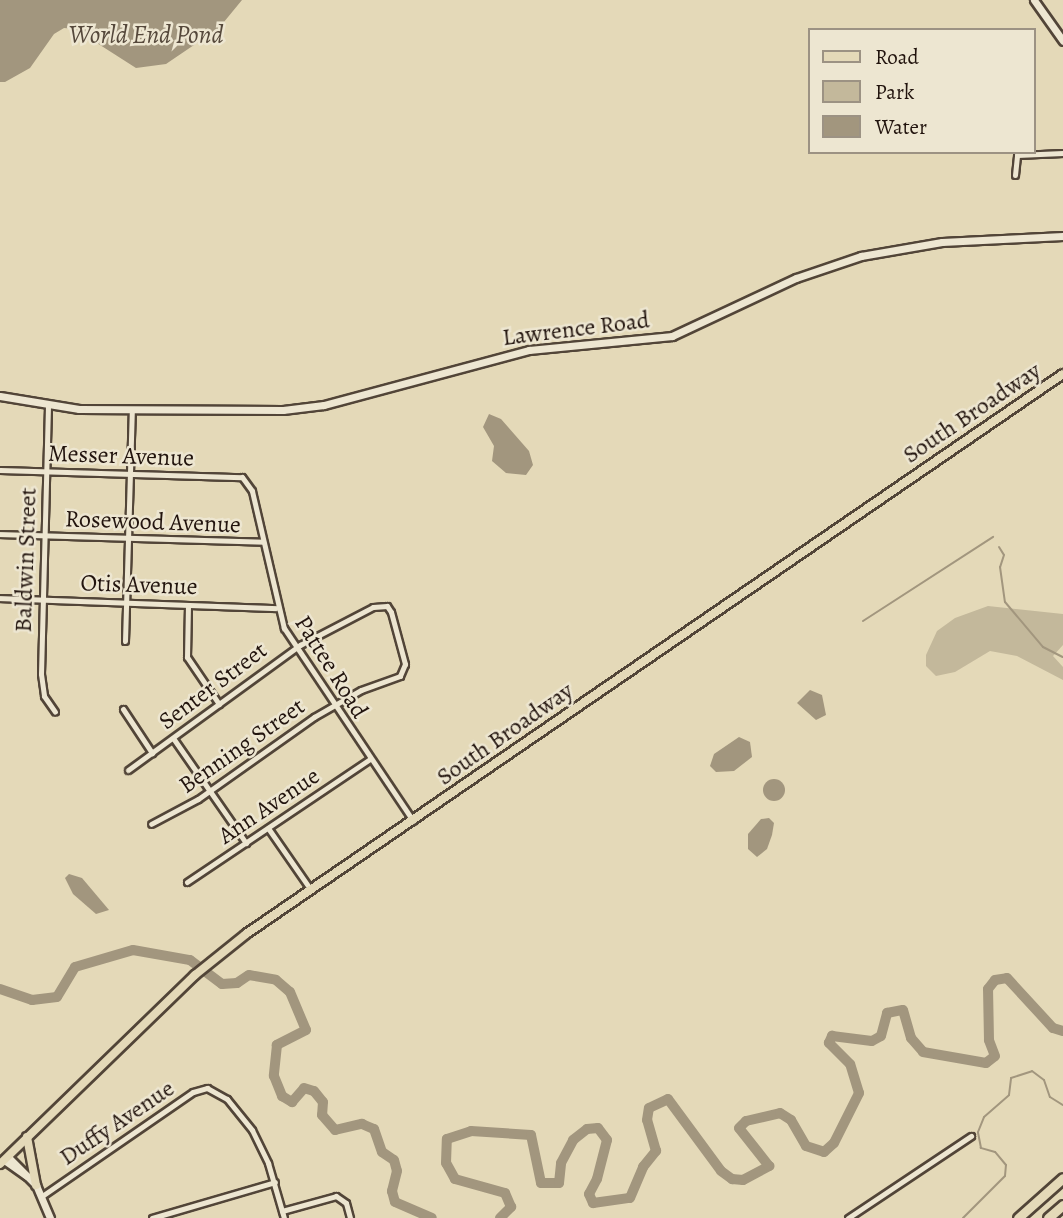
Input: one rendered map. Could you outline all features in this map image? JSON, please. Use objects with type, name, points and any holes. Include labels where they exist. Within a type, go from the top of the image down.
[{"type":"highway","points":[[1018,1218],[1063,1178]]},
{"type":"highway","points":[[1048,1218],[1063,1205]]},
{"type":"main road","name":"South Broadway","points":[[4,1160],[205,965],[1063,374]]},
{"type":"main road","points":[[27,1137],[36,1185]]},
{"type":"street","points":[[1034,0],[1063,41]]},
{"type":"street","points":[[1015,175],[1017,155],[1063,153]]},
{"type":"street","name":"Lawrence Road","points":[[0,396],[48,406],[132,409],[283,410],[324,405],[529,350],[672,337],[796,278],[861,256],[942,242],[1063,236]]},
{"type":"street","name":"Baldwin Street","points":[[48,406],[41,685],[55,712]]},
{"type":"street","points":[[125,641],[132,409]]},
{"type":"street","name":"Messer Avenue","points":[[0,470],[242,477]]},
{"type":"street","name":"Pattee Road","points":[[242,477],[252,491],[276,608],[296,648],[413,821]]},
{"type":"street","name":"Rosewood Avenue","points":[[0,534],[262,542]]},
{"type":"street","name":"Otis Avenue","points":[[0,598],[276,608]]},
{"type":"street","points":[[188,605],[187,657],[219,704]]},
{"type":"street","name":"Senter Street","points":[[128,770],[296,648],[373,607],[387,606]]},
{"type":"street","name":"Benning Street","points":[[151,824],[209,790],[334,706],[404,671],[387,606]]},
{"type":"street","name":"Senter Street","points":[[123,709],[152,753]]},
{"type":"street","points":[[173,738],[246,843]]},
{"type":"street","name":"Ann Avenue","points":[[187,882],[370,759]]},
{"type":"street","points":[[268,828],[311,890]]},
{"type":"street","name":"Duffy Avenue","points":[[42,1196],[194,1092],[213,1089],[236,1108],[251,1130],[275,1182]]},
{"type":"street","points":[[848,1218],[971,1136]]},
{"type":"street","points":[[4,1160],[36,1185],[50,1218]]},
{"type":"street","points":[[152,1218],[275,1182],[284,1218]]},
{"type":"street","points":[[282,1211],[340,1197],[350,1218]]},
{"type":"green space","points":[[988,606],[1063,614],[1063,645],[1053,656],[1063,667],[1063,680],[1017,656],[990,651],[955,672],[936,676],[926,666],[926,655],[937,631],[955,618]]},
{"type":"water","name":"World End Pond","points":[[0,0],[242,0],[219,28],[166,64],[136,68],[75,29],[64,28],[54,34],[30,68],[5,82],[0,82]]},
{"type":"water","points":[[489,414],[501,419],[529,451],[533,465],[526,475],[506,473],[492,461],[494,446],[483,427]]},
{"type":"water","points":[[810,690],[822,695],[826,715],[816,720],[797,703]]},
{"type":"water","points":[[739,737],[750,742],[752,757],[734,771],[716,772],[710,766],[714,754]]},
{"type":"water","points":[[774,779],[782,782],[785,790],[782,798],[774,801],[766,798],[763,790],[766,782]]},
{"type":"water","points":[[769,818],[774,823],[772,835],[767,849],[757,857],[748,849],[748,834],[761,819]]},
{"type":"water","points":[[69,874],[82,878],[109,910],[96,914],[73,894],[65,878]]},
{"type":"waterway","points":[[863,621],[993,537]]},
{"type":"waterway","points":[[999,547],[1004,555],[1000,567],[1005,602],[1043,647],[1063,657]]},
{"type":"waterway","points":[[0,989],[32,1000],[57,997],[75,967],[133,950],[190,960],[222,984],[237,983],[249,975],[276,980],[290,992],[306,1030],[277,1045],[274,1076],[282,1096],[292,1102],[304,1088],[314,1091],[323,1102],[322,1115],[335,1130],[362,1124],[374,1129],[382,1152],[394,1160],[397,1171],[392,1191],[395,1202],[432,1218]]},
{"type":"waterway","points":[[500,1218],[511,1207],[505,1193],[455,1179],[446,1163],[447,1139],[471,1131],[531,1135],[541,1183],[559,1183],[561,1163],[573,1140],[587,1129],[598,1128],[607,1140],[597,1179],[589,1194],[593,1203],[630,1198],[643,1167],[656,1151],[647,1120],[649,1108],[668,1099],[721,1171],[732,1179],[743,1180],[769,1166],[739,1128],[746,1121],[780,1113],[791,1120],[806,1146],[824,1152],[834,1143],[859,1093],[850,1064],[829,1043],[832,1036],[872,1041],[881,1036],[887,1013],[903,1010],[911,1038],[923,1052],[986,1063],[995,1056],[989,1040],[988,989],[995,980],[1007,978],[1053,1028],[1063,1031]]},
{"type":"waterway","points":[[963,1218],[1005,1176],[1006,1165],[995,1152],[981,1148],[978,1132],[984,1117],[1009,1095],[1011,1078],[1032,1071],[1044,1080],[1050,1097],[1063,1105]]}]
